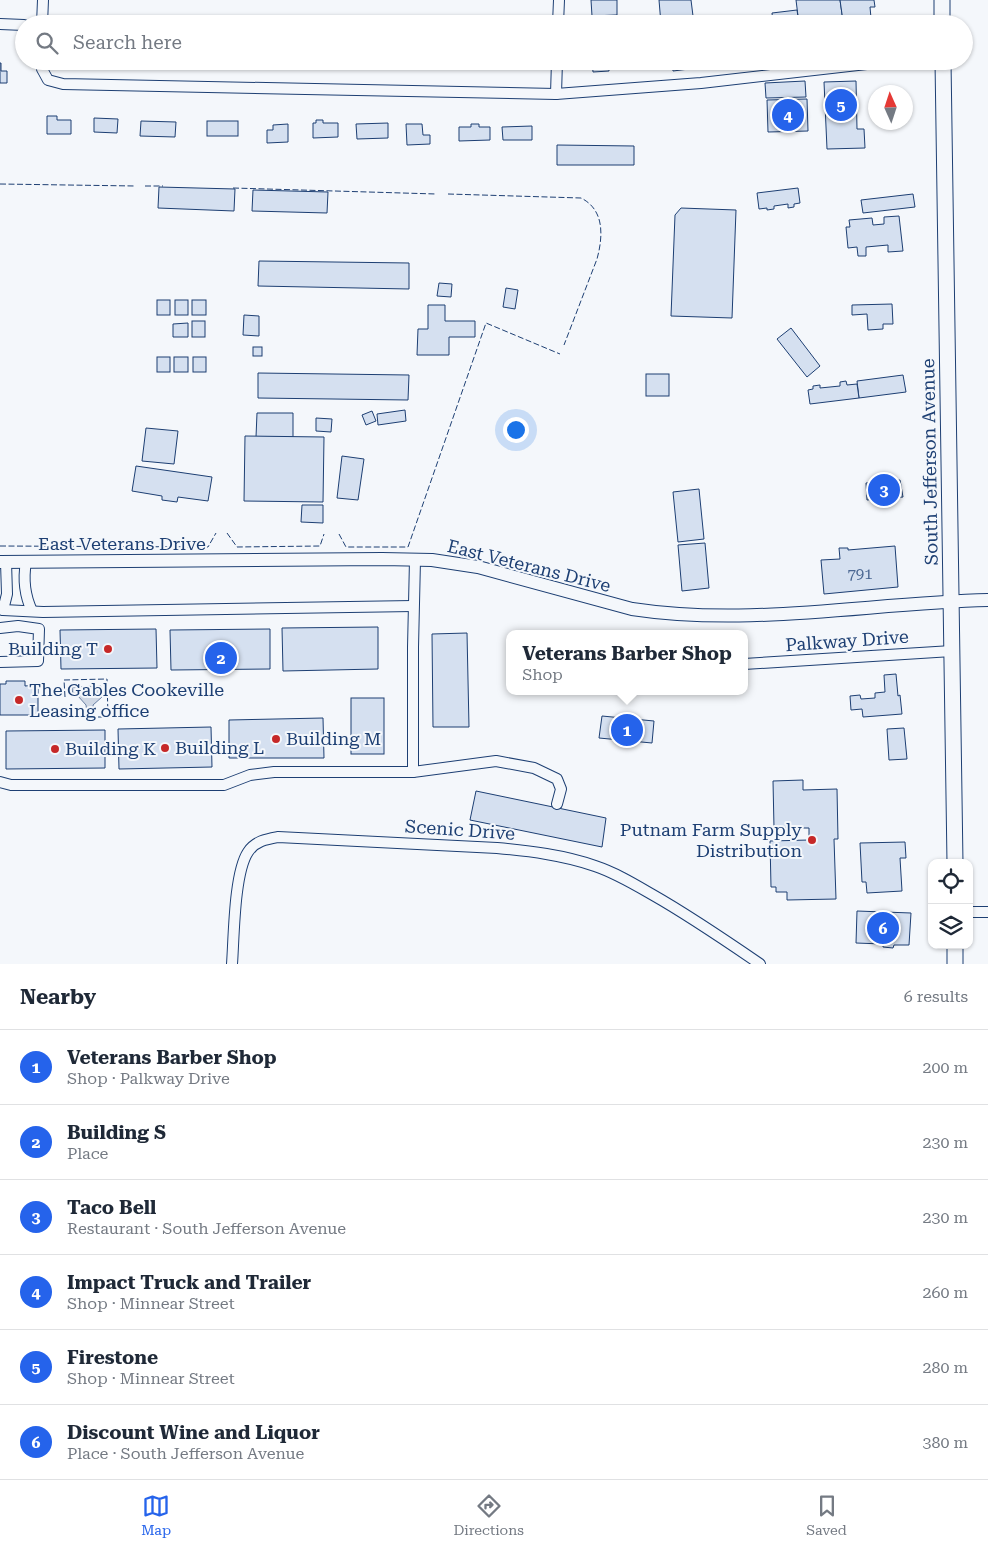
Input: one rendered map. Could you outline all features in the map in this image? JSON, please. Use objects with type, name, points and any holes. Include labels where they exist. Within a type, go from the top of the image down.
[{"type":"main road","points":[[942,0],[942,15]]},
{"type":"main road","name":"South Jefferson Avenue","points":[[943,70],[955,859]]},
{"type":"main road","points":[[955,949],[955,964]]},
{"type":"street","points":[[42,15],[43,0]]},
{"type":"street","points":[[558,15],[559,0]]},
{"type":"street","points":[[0,24],[15,25]]},
{"type":"street","points":[[43,70],[48,80],[63,84],[556,94],[701,83],[814,70]]},
{"type":"street","points":[[556,94],[557,70]]},
{"type":"street","points":[[413,772],[415,560]]},
{"type":"street","name":"East Veterans Drive","points":[[3,562],[432,560],[478,567],[632,609],[706,616],[750,616],[988,600]]},
{"type":"street","points":[[3,562],[7,594],[1,609],[19,611],[414,606]]},
{"type":"street","points":[[26,562],[24,572],[26,598],[32,611]]},
{"type":"street","points":[[18,626],[19,611]]},
{"type":"street","points":[[0,628],[18,626],[39,629],[38,661],[0,662]]},
{"type":"street","name":"Palkway Drive","points":[[748,664],[952,651]]},
{"type":"street","points":[[0,782],[21,785],[224,785],[250,774],[274,772],[413,772],[496,761],[534,768],[557,779],[561,789],[557,804]]},
{"type":"street","name":"Scenic Drive","points":[[232,964],[238,879],[248,852],[261,840],[278,836],[497,848],[531,852],[584,863],[621,877],[638,886],[712,931],[760,964]]},
{"type":"street","points":[[973,912],[988,912]]},
{"type":"shaded area","points":[[101,686],[102,697],[93,705],[94,712],[87,712],[86,705],[78,696],[73,697],[72,687]]},
{"type":"building","points":[[591,0],[617,0],[617,15],[592,15]]},
{"type":"building","points":[[659,0],[691,0],[693,15],[660,15]]},
{"type":"building","points":[[796,0],[840,0],[842,15],[798,15]]},
{"type":"building","points":[[840,0],[874,0],[875,7],[870,7],[871,15],[842,15]]},
{"type":"building","points":[[797,10],[798,15],[772,15],[772,13]]},
{"type":"building","points":[[0,63],[1,71],[7,71],[7,83],[0,83]]},
{"type":"building","points":[[593,70],[609,70],[609,71],[593,72]]},
{"type":"building","points":[[805,81],[806,97],[766,98],[765,83]]},
{"type":"building","points":[[856,81],[857,129],[864,129],[865,148],[827,149],[824,82]]},
{"type":"building","points":[[807,99],[808,131],[768,132],[767,100]]},
{"type":"building","points":[[47,116],[57,116],[57,120],[71,120],[71,134],[47,134]]},
{"type":"building","points":[[94,118],[118,119],[117,133],[94,132]]},
{"type":"building","points":[[316,120],[323,120],[323,123],[338,123],[338,137],[313,138],[313,123],[316,123]]},
{"type":"building","points":[[141,121],[176,122],[175,137],[140,136]]},
{"type":"building","points":[[207,121],[238,121],[238,136],[207,136]]},
{"type":"building","points":[[388,123],[388,138],[357,139],[356,124]]},
{"type":"building","points":[[288,124],[288,142],[267,143],[267,130],[273,130],[273,125]]},
{"type":"building","points":[[406,124],[422,124],[423,135],[430,135],[430,144],[407,145]]},
{"type":"building","points":[[471,124],[479,124],[479,127],[490,127],[490,140],[459,141],[459,127],[471,127]]},
{"type":"building","points":[[532,126],[532,140],[503,140],[502,127]]},
{"type":"building","points":[[557,145],[634,146],[634,165],[557,165]]},
{"type":"building","points":[[159,187],[235,189],[234,211],[158,208]]},
{"type":"building","points":[[798,188],[800,203],[794,204],[794,207],[788,208],[788,204],[774,206],[774,209],[759,209],[757,193]]},
{"type":"building","points":[[253,190],[328,192],[327,213],[252,211]]},
{"type":"building","points":[[913,194],[915,207],[863,213],[861,200]]},
{"type":"building","points":[[681,208],[736,210],[732,318],[671,316],[675,215]]},
{"type":"building","points":[[899,216],[903,251],[888,252],[888,245],[866,247],[866,256],[858,256],[857,247],[848,248],[846,227],[850,227],[849,220],[872,218],[873,225],[884,224],[884,217]]},
{"type":"building","points":[[259,261],[409,263],[409,289],[258,286]]},
{"type":"building","points":[[439,283],[452,284],[451,297],[437,296]]},
{"type":"building","points":[[506,288],[518,290],[515,309],[503,307]]},
{"type":"building","points":[[157,300],[170,300],[170,315],[157,315]]},
{"type":"building","points":[[175,300],[188,300],[188,315],[175,315]]},
{"type":"building","points":[[192,300],[206,300],[206,315],[192,315]]},
{"type":"building","points":[[892,304],[893,324],[883,324],[883,329],[868,330],[867,314],[852,315],[852,305]]},
{"type":"building","points":[[428,305],[445,305],[445,321],[475,321],[475,337],[449,337],[449,355],[417,355],[418,329],[428,329]]},
{"type":"building","points":[[244,315],[259,316],[259,336],[243,335]]},
{"type":"building","points":[[192,321],[205,321],[205,337],[192,337]]},
{"type":"building","points":[[188,323],[188,337],[173,337],[173,324]]},
{"type":"building","points":[[791,328],[820,366],[807,377],[777,339]]},
{"type":"building","points":[[253,347],[262,347],[262,356],[253,356]]},
{"type":"building","points":[[157,357],[170,357],[170,372],[157,372]]},
{"type":"building","points":[[174,357],[188,357],[188,372],[174,372]]},
{"type":"building","points":[[193,357],[206,357],[206,372],[193,372]]},
{"type":"building","points":[[258,373],[409,375],[408,400],[258,398]]},
{"type":"building","points":[[646,374],[669,374],[669,396],[646,396]]},
{"type":"building","points":[[903,375],[906,392],[859,398],[857,381]]},
{"type":"building","points":[[846,381],[847,385],[857,384],[859,398],[810,404],[808,390],[813,389],[813,386],[820,385],[820,388],[840,386],[840,382]]},
{"type":"building","points":[[405,410],[406,421],[378,425],[377,414]]},
{"type":"building","points":[[372,411],[376,421],[366,425],[362,415]]},
{"type":"building","points":[[257,413],[293,413],[293,437],[256,437]]},
{"type":"building","points":[[316,418],[332,419],[331,432],[316,431]]},
{"type":"building","points":[[146,428],[178,431],[174,464],[142,461]]},
{"type":"building","points":[[245,436],[324,437],[323,502],[244,501]]},
{"type":"building","points":[[342,456],[364,459],[358,500],[337,498]]},
{"type":"building","points":[[136,466],[212,477],[208,501],[178,497],[177,502],[162,500],[162,496],[132,491]]},
{"type":"building","points":[[900,480],[903,497],[867,500],[866,483]]},
{"type":"building","points":[[699,489],[704,539],[678,542],[673,492]]},
{"type":"building","points":[[302,505],[323,505],[323,523],[301,522]]},
{"type":"building","points":[[705,543],[709,588],[682,591],[678,545]]},
{"type":"building","points":[[895,546],[898,587],[824,594],[821,560],[840,559],[839,548],[848,548],[848,550]]},
{"type":"building","points":[[378,627],[378,669],[283,671],[282,628]]},
{"type":"building","name":"Building T","points":[[156,629],[157,668],[61,669],[60,630]]},
{"type":"building","points":[[270,629],[270,669],[171,670],[170,630]]},
{"type":"building","points":[[467,633],[469,727],[433,727],[432,634]]},
{"type":"building","points":[[896,674],[902,714],[863,717],[862,709],[851,710],[850,696],[860,695],[861,699],[875,698],[875,693],[885,692],[884,675]]},
{"type":"building","name":"The Gables Cookeville Leasing office","points":[[6,681],[25,681],[25,686],[38,685],[38,715],[0,715],[0,684],[6,684]]},
{"type":"building","points":[[351,698],[384,698],[384,754],[351,754]]},
{"type":"building","points":[[602,716],[654,721],[652,743],[599,738]]},
{"type":"building","name":"Building M","points":[[323,718],[324,758],[229,758],[229,720]]},
{"type":"building","name":"Building L","points":[[211,727],[212,767],[119,769],[118,729]]},
{"type":"building","points":[[904,728],[907,759],[889,760],[887,729]]},
{"type":"building","name":"Building K","points":[[105,730],[105,768],[6,769],[6,731]]},
{"type":"building","name":"Putnam Farm Supply Distribution","points":[[803,780],[803,790],[837,789],[838,839],[834,839],[836,899],[787,900],[787,892],[776,892],[776,887],[771,887],[770,841],[809,840],[809,828],[774,828],[773,781]]},
{"type":"building","points":[[476,791],[606,818],[602,847],[470,820]]},
{"type":"building","points":[[905,842],[906,858],[900,858],[902,891],[867,893],[866,882],[862,882],[860,843]]},
{"type":"building","points":[[857,911],[911,913],[909,945],[894,945],[893,948],[883,947],[883,944],[856,943]]},
{"type":"fence","points":[[0,184],[135,186]]},
{"type":"fence","points":[[145,186],[163,186]]},
{"type":"fence","points":[[233,188],[436,194]]},
{"type":"fence","points":[[448,194],[581,198],[589,203],[598,217],[600,225],[599,251],[564,345]]},
{"type":"fence","points":[[339,534],[346,547],[408,547],[486,323],[560,354]]},
{"type":"fence","points":[[0,546],[208,547],[216,533]]},
{"type":"fence","points":[[227,533],[237,547],[320,546],[324,534]]},
{"type":"fence","points":[[65,697],[64,680],[107,679],[108,717],[65,717]]},
{"type":"place","name":"Firestone","points":[[841,105]]},
{"type":"place","name":"Impact Truck and Trailer","points":[[788,115]]},
{"type":"place","name":"Taco Bell","points":[[884,490]]},
{"type":"place","name":"Building T","points":[[108,649]]},
{"type":"place","name":"Building S","points":[[221,658]]},
{"type":"place","name":"The Gables Cookeville Leasing office","points":[[19,700]]},
{"type":"place","name":"Veterans Barber Shop","points":[[627,730]]},
{"type":"place","name":"Building M","points":[[276,739]]},
{"type":"place","name":"Building L","points":[[165,748]]},
{"type":"place","name":"Building K","points":[[55,749]]},
{"type":"place","name":"Putnam Farm Supply Distribution","points":[[812,840]]},
{"type":"place","name":"Discount Wine and Liquor","points":[[883,928]]}]
